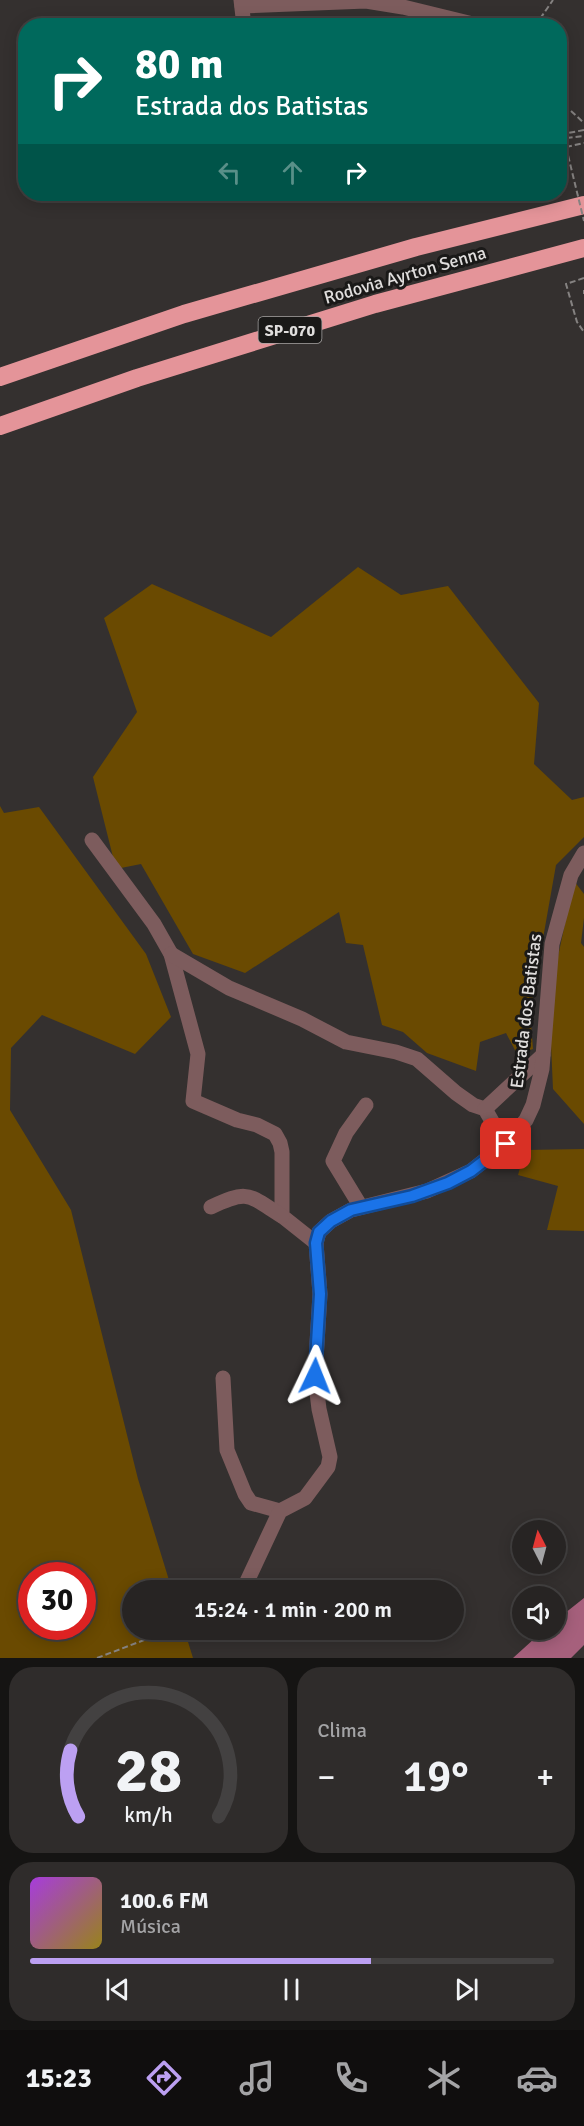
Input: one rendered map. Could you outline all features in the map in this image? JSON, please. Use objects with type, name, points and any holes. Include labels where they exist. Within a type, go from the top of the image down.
[{"type":"highway","name":"Rodovia Ayrton Senna","points":[[0,377],[184,314],[416,247],[584,205]]},
{"type":"highway","name":"Rodovia Ayrton Senna","points":[[0,426],[137,378],[364,308],[584,248]]},
{"type":"street","points":[[243,18],[242,3],[366,1],[448,18]]},
{"type":"street","points":[[92,840],[154,924],[171,954],[198,1054],[193,1101],[257,1125],[275,1134],[280,1143],[282,1216]]},
{"type":"street","name":"Estrada dos Batistas","points":[[316,1243],[319,1232],[331,1221],[361,1207],[412,1196],[448,1183],[471,1171],[506,1144],[526,1120],[539,1088],[552,944],[571,875],[584,853]]},
{"type":"street","points":[[171,954],[229,988],[302,1019],[346,1042],[396,1052],[417,1059],[456,1093],[473,1105],[485,1109],[506,1144]]},
{"type":"street","points":[[485,1109],[543,1055]]},
{"type":"street","points":[[361,1207],[333,1161],[346,1133],[366,1105]]},
{"type":"street","points":[[211,1207],[231,1198],[245,1196],[253,1198],[282,1216],[316,1243],[320,1294],[315,1376],[316,1397],[330,1457],[328,1467],[305,1498],[280,1511],[248,1580]]},
{"type":"street","points":[[223,1378],[226,1450],[251,1503],[280,1511]]},
{"type":"path","points":[[541,18],[553,0]]},
{"type":"path","points":[[567,107],[584,123]]},
{"type":"path","points":[[567,133],[584,130]]},
{"type":"path","points":[[567,138],[584,136]]},
{"type":"path","points":[[567,147],[584,143]]},
{"type":"path","points":[[567,151],[584,221]]},
{"type":"path","points":[[584,278],[566,284],[577,322],[584,332]]},
{"type":"path","points":[[97,1658],[144,1640]]},
{"type":"shaded area","points":[[358,567],[401,595],[448,586],[539,703],[534,764],[572,800],[584,797],[584,837],[556,865],[530,1012],[533,1049],[517,1054],[506,1033],[480,1042],[476,1071],[427,1053],[403,1032],[382,1025],[363,945],[346,943],[339,912],[245,973],[193,954],[141,864],[116,869],[93,777],[137,712],[104,618],[152,584],[271,637]]},
{"type":"shaded area","points":[[0,806],[4,813],[39,807],[146,954],[171,1017],[135,1054],[42,1015],[11,1048],[10,1110],[71,1210],[138,1479],[169,1580],[122,1580],[122,1640],[187,1640],[193,1658],[0,1658]]},
{"type":"shaded area","points":[[574,881],[584,894],[581,943],[584,947],[584,1124],[553,1089],[549,999]]},
{"type":"shaded area","points":[[584,1149],[584,1231],[547,1230],[558,1186],[518,1175],[525,1150]]},
{"type":"shaded area","points":[[584,1598],[584,1645],[571,1658],[513,1658],[533,1640],[566,1640],[566,1612]]},
{"type":"route","points":[[315,1376],[320,1294],[316,1243],[319,1232],[331,1221],[351,1210],[412,1196],[448,1183],[486,1161],[506,1144]]}]
